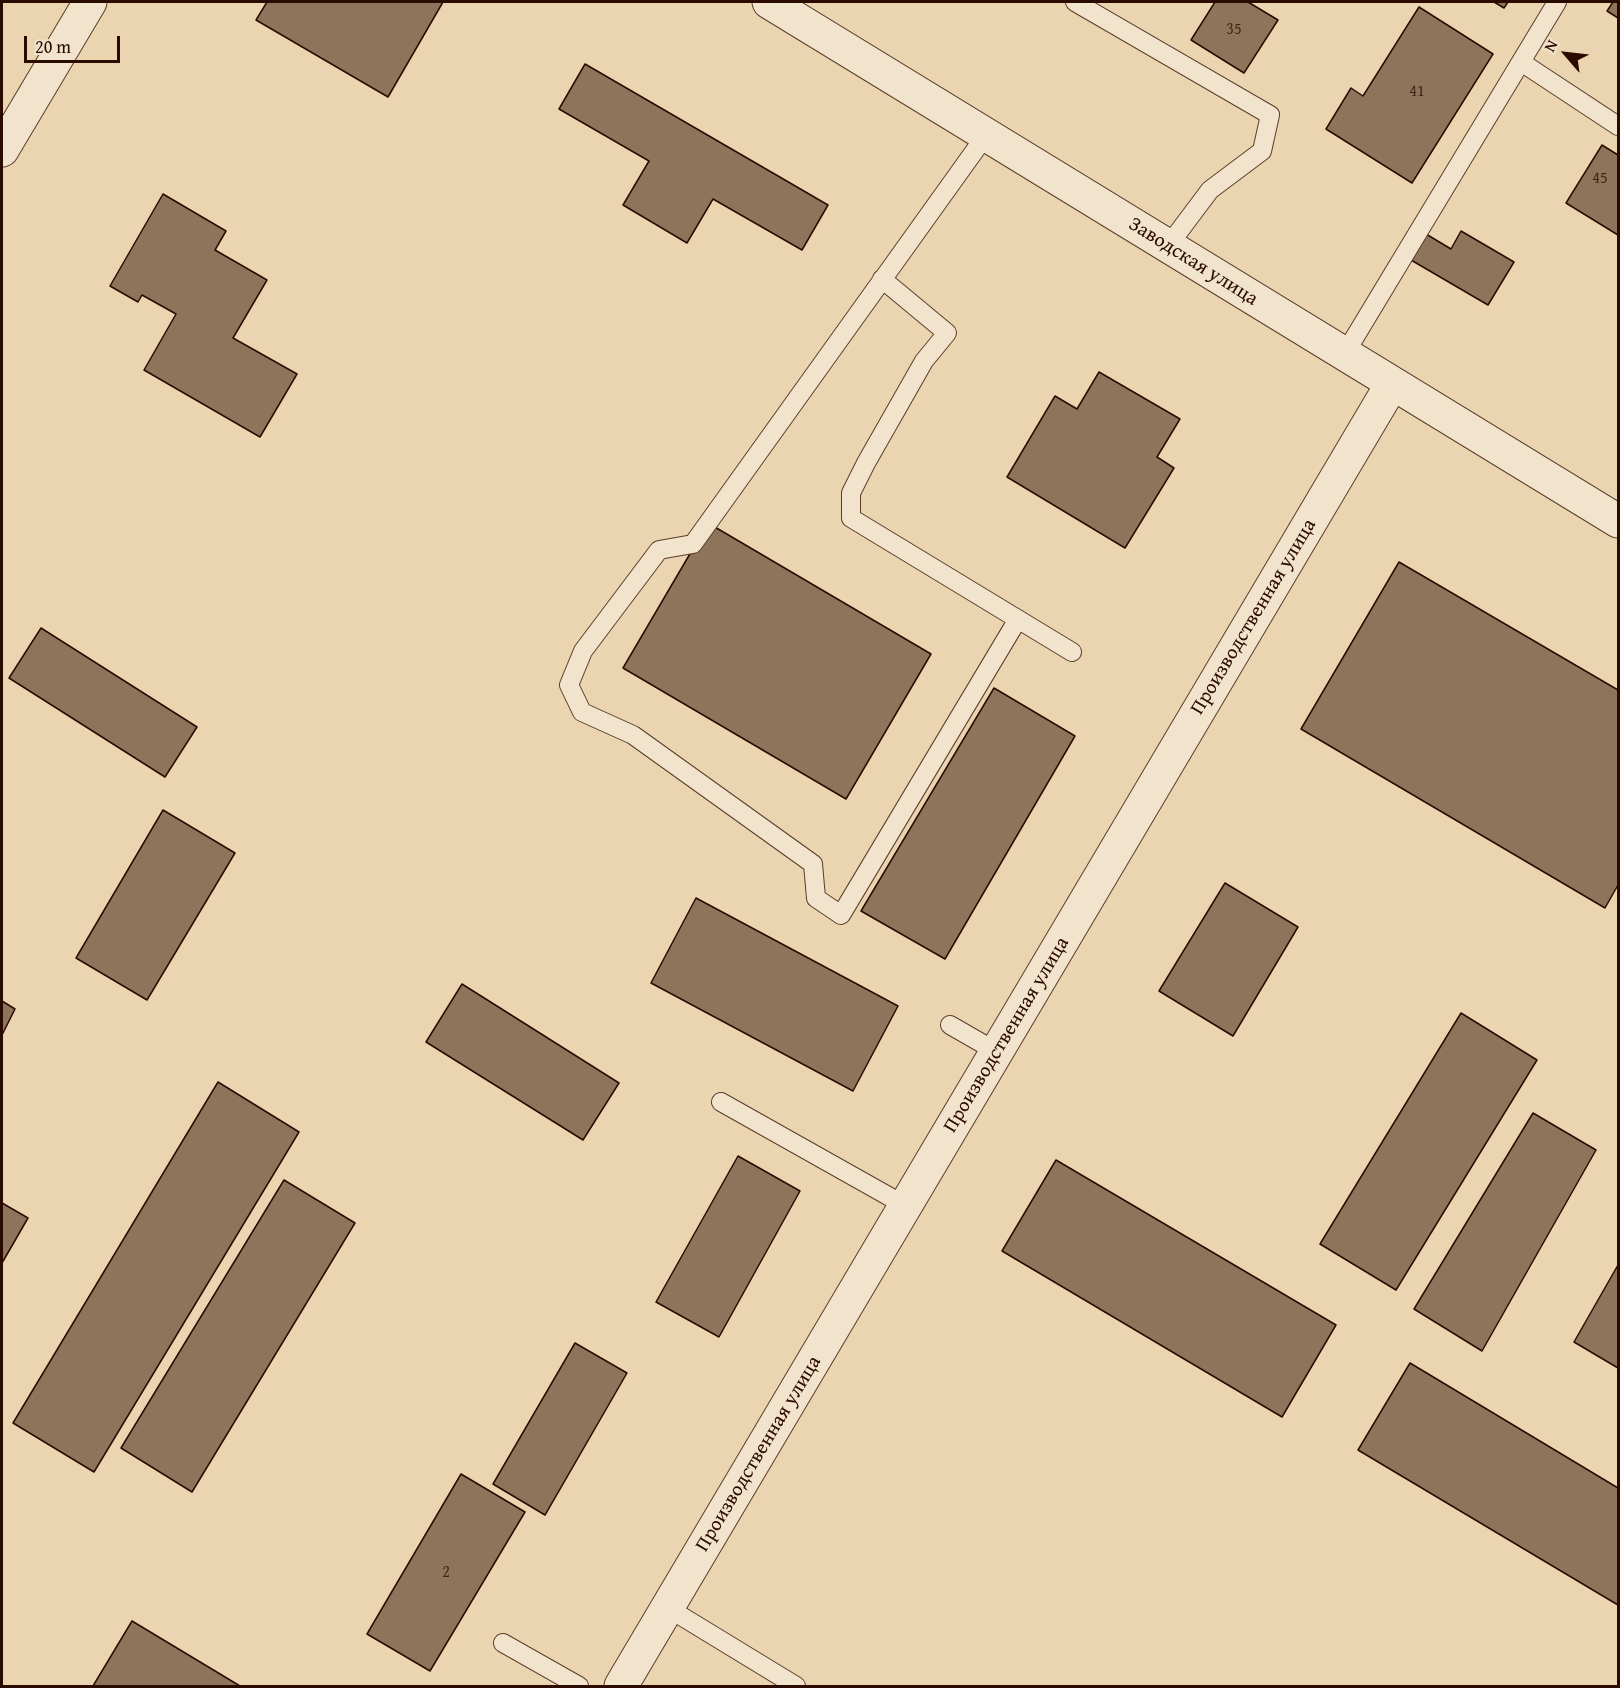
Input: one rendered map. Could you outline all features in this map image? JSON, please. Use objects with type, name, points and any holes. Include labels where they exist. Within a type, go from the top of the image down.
[{"type":"street","points":[[2,150],[90,2]]},
{"type":"street","name":"Заводская улица","points":[[770,2],[1618,521]]},
{"type":"street","name":"Производственная улица","points":[[621,1686],[1392,384]]},
{"type":"lane","points":[[1075,2],[1270,115],[1262,151],[1210,190],[1168,246]]},
{"type":"lane","points":[[1344,355],[1557,2]]},
{"type":"lane","points":[[1521,62],[1618,126]]},
{"type":"lane","points":[[986,135],[693,544],[659,550],[583,651],[568,685],[582,712],[633,735],[813,864],[816,898],[841,915],[1018,619]]},
{"type":"lane","points":[[882,279],[947,333],[924,361],[866,463],[851,493],[851,518],[1072,652]]},
{"type":"lane","points":[[950,1025],[997,1052]]},
{"type":"lane","points":[[721,1102],[906,1206]]},
{"type":"lane","points":[[668,1608],[796,1686]]},
{"type":"lane","points":[[503,1643],[579,1686]]},
{"type":"building","points":[[267,2],[443,2],[388,97],[256,20]]},
{"type":"building","points":[[1215,2],[1248,2],[1278,20],[1244,73],[1191,40]]},
{"type":"building","points":[[1494,2],[1508,2],[1504,8]]},
{"type":"building","points":[[1613,2],[1618,2],[1618,18],[1607,11]]},
{"type":"building","points":[[1419,7],[1493,54],[1412,183],[1326,129],[1351,88],[1363,96]]},
{"type":"building","points":[[585,64],[828,205],[802,250],[713,199],[687,243],[623,205],[649,161],[559,109]]},
{"type":"building","points":[[1602,145],[1618,155],[1618,235],[1566,203]]},
{"type":"building","points":[[163,194],[226,231],[215,250],[267,280],[233,338],[297,374],[260,437],[144,370],[176,314],[142,295],[138,302],[110,286]]},
{"type":"building","points":[[1461,231],[1514,262],[1488,305],[1411,260],[1426,234],[1451,249]]},
{"type":"building","points":[[1099,372],[1180,419],[1157,457],[1174,468],[1125,548],[1007,477],[1055,396],[1077,409]]},
{"type":"building","points":[[708,523],[931,654],[846,799],[623,668]]},
{"type":"building","points":[[1399,562],[1618,690],[1618,885],[1605,908],[1301,729]]},
{"type":"building","points":[[41,628],[197,727],[165,777],[9,678]]},
{"type":"building","points":[[994,688],[1075,736],[945,959],[861,911]]},
{"type":"building","points":[[163,810],[235,853],[147,1000],[76,958]]},
{"type":"building","points":[[1225,883],[1298,927],[1233,1036],[1159,991]]},
{"type":"building","points":[[696,898],[898,1006],[853,1091],[651,983]]},
{"type":"building","points":[[462,984],[619,1083],[583,1140],[426,1042]]},
{"type":"building","points":[[2,1001],[15,1009],[2,1035]]},
{"type":"building","points":[[1461,1013],[1537,1060],[1396,1290],[1320,1244]]},
{"type":"building","points":[[218,1082],[299,1132],[94,1472],[13,1423]]},
{"type":"building","points":[[1533,1113],[1596,1150],[1482,1351],[1414,1309]]},
{"type":"building","points":[[738,1156],[800,1191],[719,1337],[656,1302]]},
{"type":"building","points":[[1056,1160],[1336,1325],[1282,1417],[1002,1251]]},
{"type":"building","points":[[284,1180],[355,1223],[192,1492],[121,1448]]},
{"type":"building","points":[[2,1203],[28,1218],[2,1263]]},
{"type":"building","points":[[1618,1265],[1618,1368],[1574,1342]]},
{"type":"building","points":[[575,1343],[627,1373],[545,1515],[493,1484]]},
{"type":"building","points":[[1410,1363],[1618,1488],[1618,1605],[1358,1450]]},
{"type":"building","points":[[461,1474],[525,1512],[430,1671],[367,1634]]},
{"type":"building","points":[[132,1621],[240,1686],[93,1686]]}]
